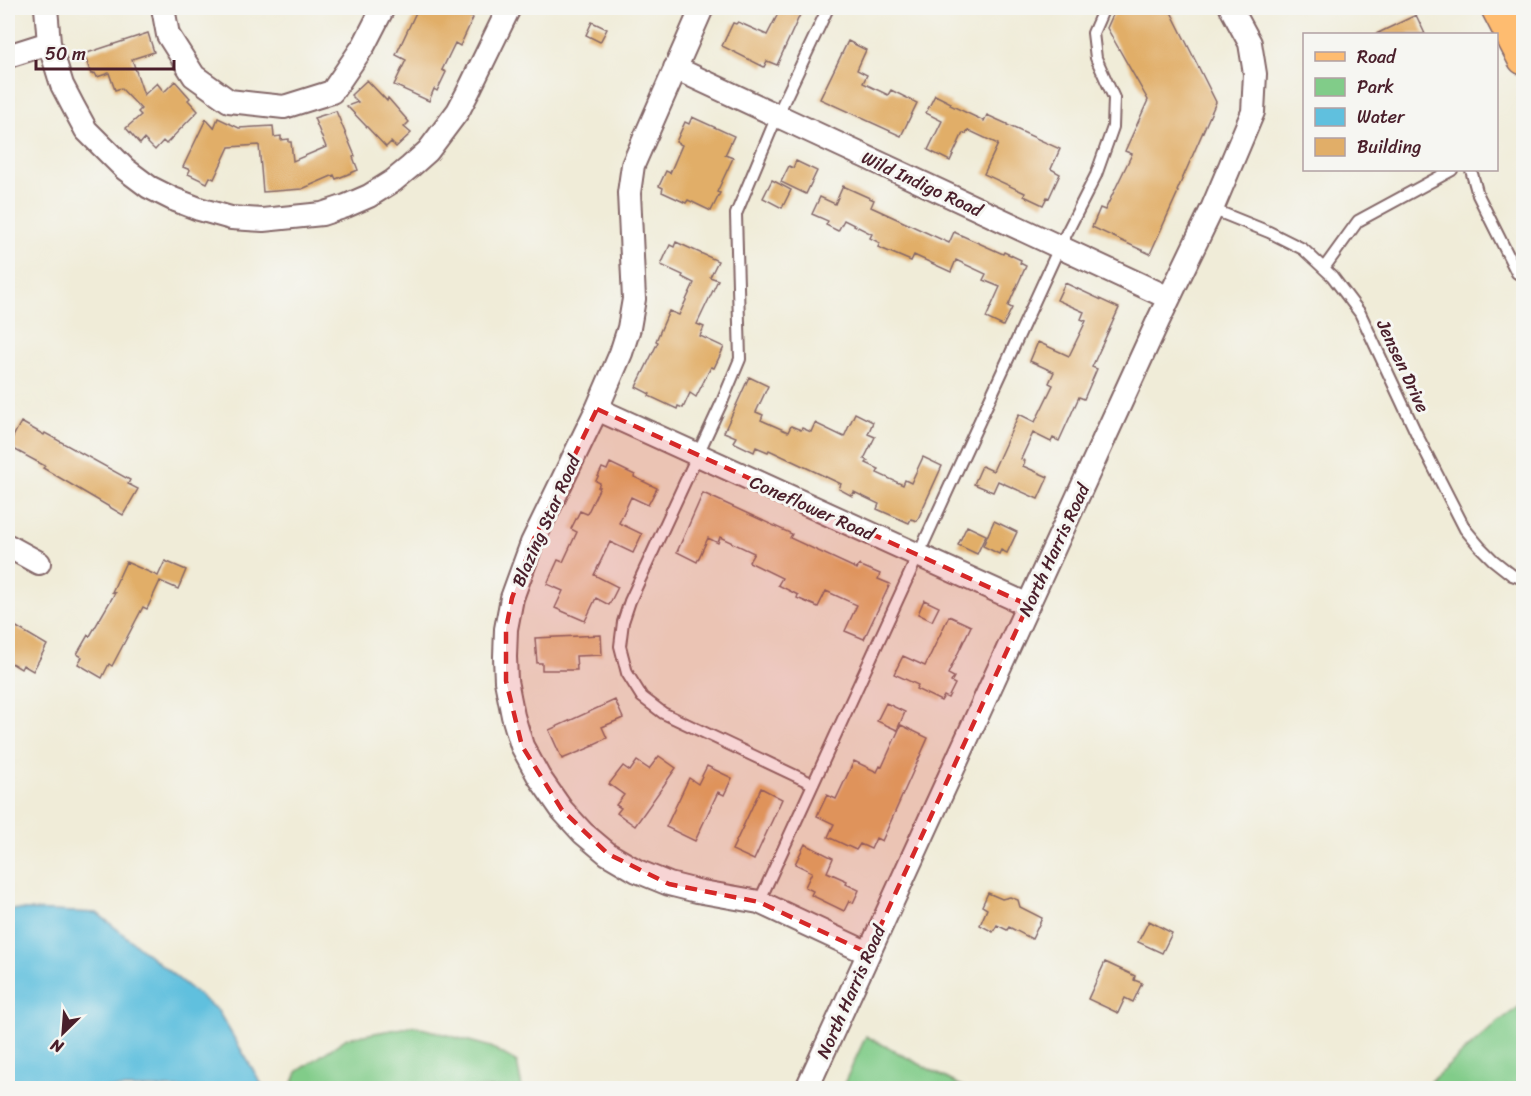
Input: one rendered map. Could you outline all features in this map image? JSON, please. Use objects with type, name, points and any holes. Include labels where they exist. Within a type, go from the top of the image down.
[{"type":"main road","points":[[1498,8],[1524,58]]},
{"type":"street","points":[[46,8],[49,43],[62,85],[86,130],[125,169],[149,187],[199,209],[231,218],[263,220],[322,214],[346,206],[369,196],[410,167],[428,151],[458,111],[509,8]]},
{"type":"street","points":[[163,8],[168,36],[194,76],[229,101],[284,107],[332,92],[364,45],[382,8]]},
{"type":"street","name":"Blazing Star Road","points":[[702,8],[633,165],[629,193],[634,299],[629,328],[597,409],[532,543],[512,598],[506,628],[506,681],[522,746],[539,777],[562,810],[583,833],[608,854],[637,871],[669,884],[759,902],[868,953]]},
{"type":"street","name":"North Harris Road","points":[[807,1089],[1169,298],[1212,209],[1253,112],[1255,74],[1250,43],[1231,8]]},
{"type":"street","points":[[8,56],[49,43]]},
{"type":"street","name":"Wild Indigo Road","points":[[675,68],[1169,298]]},
{"type":"street","name":"Coneflower Road","points":[[597,409],[1028,605]]},
{"type":"street","points":[[8,546],[39,564]]},
{"type":"lane","points":[[813,784],[663,713],[642,698],[627,673],[620,646],[623,622],[630,601],[740,359],[736,214],[777,116],[828,8]]},
{"type":"lane","points":[[759,902],[1059,248],[1096,175],[1113,127],[1114,98],[1096,58],[1093,33],[1104,8]]},
{"type":"lane","points":[[1324,268],[1358,221],[1450,171]]},
{"type":"lane","points":[[1471,171],[1478,195],[1517,273]]},
{"type":"lane","name":"Jensen Drive","points":[[1212,209],[1287,240],[1303,249],[1332,276],[1360,313],[1418,437],[1465,529],[1493,560],[1512,574],[1524,579]]},
{"type":"highlighted area","points":[[597,409],[1028,605],[868,953],[759,902],[669,884],[608,854],[562,810],[522,746],[506,681],[506,629],[512,598],[532,543]]},
{"type":"green space","points":[[1523,1004],[1523,1088],[1423,1088],[1498,1022]]},
{"type":"green space","points":[[414,1026],[491,1047],[517,1062],[522,1088],[291,1088],[297,1072],[347,1038]]},
{"type":"green space","points":[[866,1036],[965,1088],[842,1088]]},
{"type":"water","points":[[8,909],[97,913],[218,1011],[264,1088],[8,1088]]},
{"type":"building","points":[[418,8],[462,8],[460,12],[473,18],[460,46],[455,43],[442,70],[446,72],[437,91],[434,89],[429,101],[394,85],[406,60],[396,55]]},
{"type":"building","points":[[781,8],[803,8],[777,65],[767,61],[764,67],[722,46],[733,23],[738,22],[767,35]]},
{"type":"building","points":[[1116,8],[1169,8],[1216,102],[1150,254],[1092,227],[1100,208],[1105,210],[1132,154],[1125,151],[1148,100],[1107,28]]},
{"type":"building","points":[[1416,15],[1425,33],[1378,33]]},
{"type":"building","points":[[592,22],[607,29],[600,42],[586,35]]},
{"type":"building","points":[[148,33],[154,52],[132,59],[144,95],[157,83],[164,92],[175,81],[198,111],[166,144],[163,141],[155,150],[144,139],[140,144],[126,128],[141,115],[138,112],[141,109],[121,88],[115,90],[109,73],[97,77],[95,73],[91,74],[84,54]]},
{"type":"building","points":[[848,41],[866,50],[857,70],[867,75],[863,83],[888,95],[891,90],[917,103],[901,136],[820,99]]},
{"type":"building","points":[[367,80],[387,101],[388,98],[409,122],[404,127],[411,133],[396,147],[391,142],[386,147],[347,106],[358,102],[351,95]]},
{"type":"building","points":[[935,95],[951,103],[950,105],[984,121],[987,115],[1060,149],[1051,169],[1060,174],[1049,198],[1047,197],[1043,205],[1024,196],[1025,193],[984,174],[998,144],[968,130],[966,134],[963,133],[950,161],[928,150],[942,121],[926,113]]},
{"type":"building","points":[[336,111],[355,156],[353,157],[358,170],[336,179],[334,175],[302,189],[263,192],[259,145],[229,147],[214,179],[210,177],[207,183],[188,174],[190,170],[183,167],[206,119],[214,128],[218,118],[239,128],[273,126],[274,137],[281,136],[281,140],[289,139],[291,142],[293,161],[326,147],[314,118]]},
{"type":"building","points":[[692,117],[734,136],[725,155],[733,158],[711,211],[688,200],[686,203],[662,192],[663,188],[659,186],[666,171],[670,173],[682,145],[676,142],[685,122],[689,124]]},
{"type":"building","points":[[796,161],[817,171],[806,194],[781,182],[789,166],[793,168]]},
{"type":"building","points":[[772,180],[791,190],[782,208],[763,198]]},
{"type":"building","points":[[843,186],[874,200],[871,207],[949,243],[954,232],[1021,260],[1020,263],[1026,266],[1008,306],[1012,308],[1003,326],[986,318],[1000,287],[983,280],[986,274],[956,260],[951,272],[914,255],[911,261],[878,247],[880,243],[870,238],[872,234],[844,220],[838,231],[826,225],[828,221],[812,214],[820,197],[835,204]]},
{"type":"building","points":[[676,242],[718,261],[710,277],[718,280],[697,324],[704,327],[700,336],[724,347],[696,397],[690,393],[683,408],[678,406],[677,409],[636,387],[658,342],[656,341],[669,311],[679,315],[694,283],[661,265],[670,245],[674,247]]},
{"type":"building","points":[[1065,283],[1119,308],[1092,367],[1097,369],[1084,399],[1079,397],[1059,441],[1053,438],[1051,442],[1033,433],[1021,459],[1025,461],[1023,466],[1048,477],[1038,499],[998,481],[993,492],[974,484],[982,466],[993,471],[1019,414],[1035,422],[1053,385],[1049,383],[1054,372],[1030,361],[1038,342],[1069,356],[1086,321],[1081,319],[1084,312],[1057,300]]},
{"type":"building","points":[[749,377],[768,386],[756,412],[763,415],[761,420],[788,432],[791,426],[811,432],[815,423],[844,437],[855,413],[873,422],[868,434],[875,437],[864,459],[868,461],[866,463],[879,469],[877,473],[903,485],[905,480],[911,483],[923,457],[942,466],[917,521],[911,519],[909,523],[877,509],[879,504],[854,492],[852,496],[839,489],[841,484],[769,450],[768,452],[756,447],[754,452],[733,442],[736,437],[724,432]]},
{"type":"building","points":[[21,422],[130,480],[128,484],[138,489],[123,515],[43,468],[45,466],[8,446]]},
{"type":"building","points":[[610,463],[657,488],[648,505],[631,497],[619,523],[642,534],[633,553],[610,542],[594,575],[618,587],[609,605],[596,598],[585,621],[555,608],[563,591],[547,584],[558,560],[563,562],[577,532],[571,529],[580,511],[587,514],[600,487],[598,487],[600,483],[596,481],[602,468],[607,470]]},
{"type":"building","points":[[703,493],[792,534],[790,538],[857,569],[859,565],[880,574],[878,579],[890,584],[864,639],[845,631],[857,605],[826,591],[818,607],[797,598],[798,595],[778,585],[782,578],[749,562],[754,553],[720,537],[718,543],[708,538],[697,562],[677,552]]},
{"type":"building","points":[[994,521],[1017,532],[1007,553],[1001,550],[999,554],[983,546]]},
{"type":"building","points":[[967,526],[986,535],[977,554],[958,545]]},
{"type":"building","points":[[165,561],[186,570],[178,589],[160,581],[147,609],[143,607],[112,666],[109,664],[102,678],[78,664],[82,657],[77,654],[115,593],[112,592],[126,562],[158,576]]},
{"type":"building","points":[[924,600],[939,607],[932,621],[918,614]]},
{"type":"building","points":[[949,616],[971,626],[948,674],[954,677],[951,682],[955,684],[948,698],[944,696],[941,701],[916,689],[918,685],[894,674],[903,656],[925,666]]},
{"type":"building","points":[[8,622],[47,645],[33,671],[23,665],[21,669],[8,661]]},
{"type":"building","points":[[601,635],[602,655],[576,656],[577,670],[542,670],[542,663],[537,663],[535,638]]},
{"type":"building","points":[[615,700],[623,718],[602,727],[607,738],[562,759],[549,730]]},
{"type":"building","points":[[886,703],[905,712],[897,730],[877,721]]},
{"type":"building","points":[[901,725],[928,738],[882,841],[876,838],[871,849],[860,844],[856,850],[828,837],[834,824],[817,816],[827,795],[836,799],[854,761],[877,772],[880,766],[882,767]]},
{"type":"building","points":[[659,756],[676,768],[635,826],[617,813],[621,808],[616,805],[624,795],[609,784],[623,766],[630,771],[637,761],[649,769]]},
{"type":"building","points":[[707,766],[732,778],[724,795],[718,792],[695,841],[666,827],[689,778],[698,784]]},
{"type":"building","points":[[761,788],[782,799],[754,860],[732,850]]},
{"type":"building","points":[[805,844],[833,858],[827,872],[847,881],[846,884],[859,890],[853,903],[849,901],[844,911],[811,895],[813,891],[805,887],[812,872],[795,864]]},
{"type":"building","points":[[988,893],[1002,899],[1010,897],[1018,900],[1020,907],[1042,918],[1032,939],[1009,927],[1007,930],[997,925],[993,932],[980,925],[987,909],[982,906]]},
{"type":"building","points":[[1149,921],[1172,933],[1162,953],[1138,942]]},
{"type":"building","points":[[1105,962],[1135,976],[1134,980],[1142,983],[1133,1002],[1125,998],[1118,1013],[1088,999]]}]
